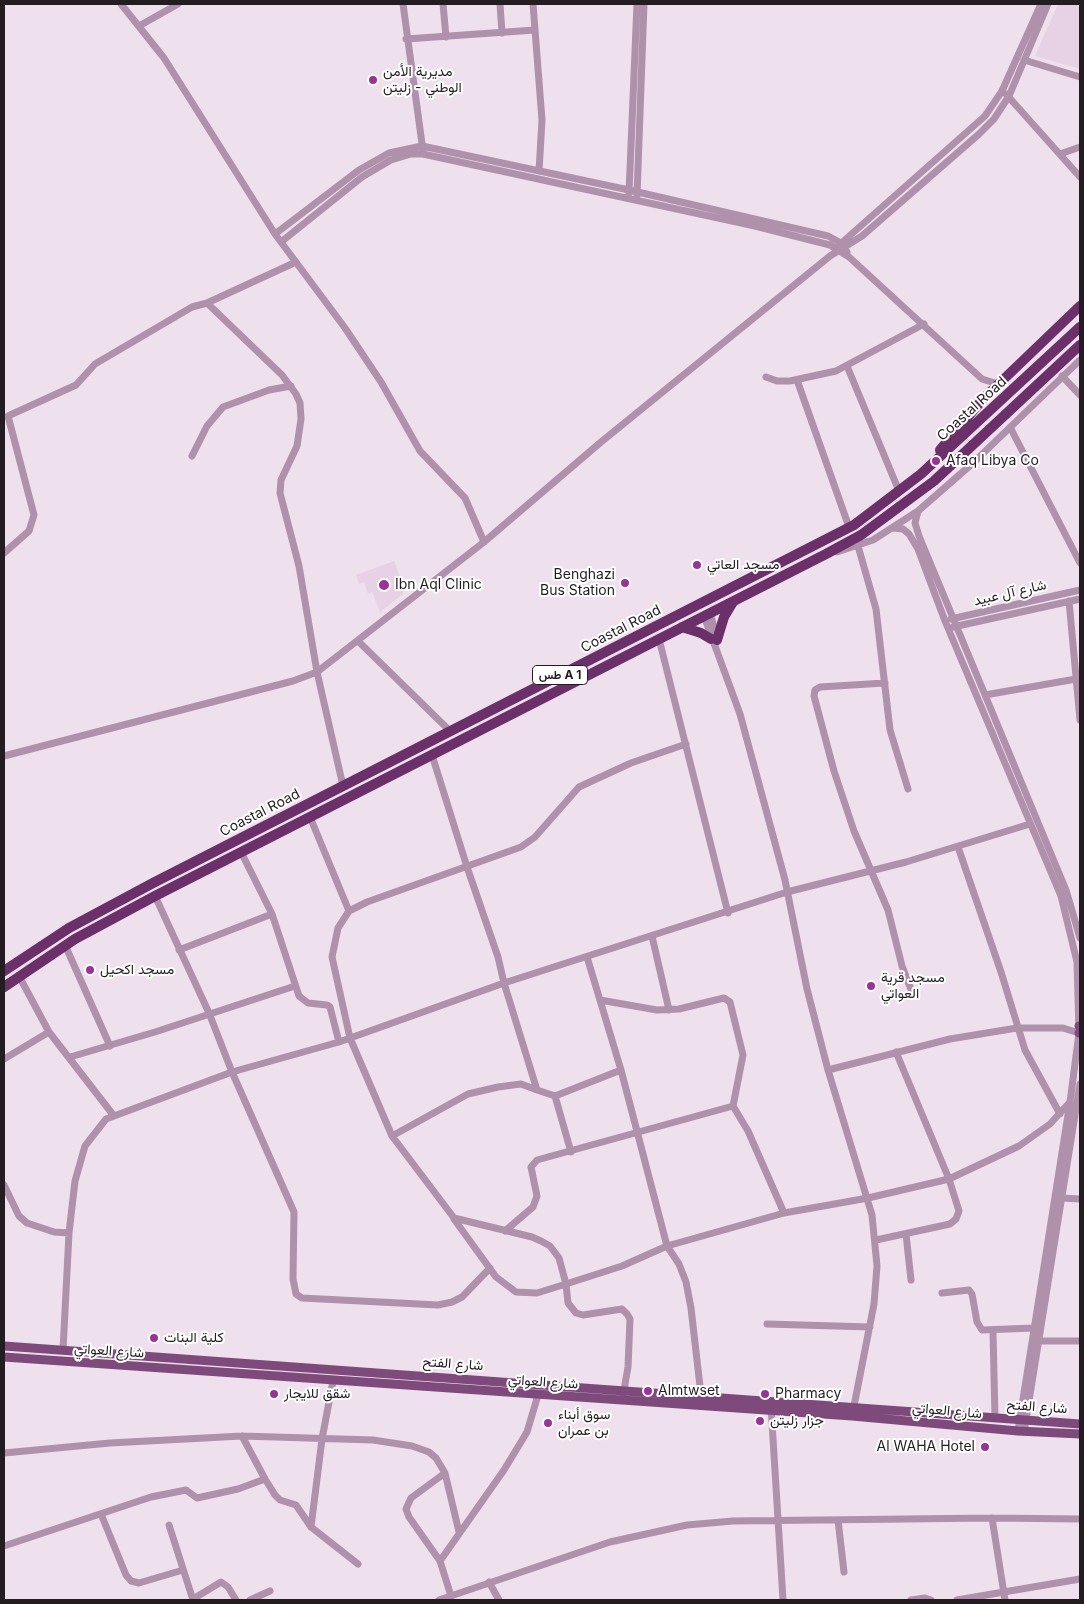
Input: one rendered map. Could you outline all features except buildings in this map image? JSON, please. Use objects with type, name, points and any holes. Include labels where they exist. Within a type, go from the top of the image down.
[{"type":"highway","points":[[921,474],[998,384],[1080,306]]},
{"type":"highway","name":"Coastal Road","points":[[4,971],[69,928],[449,730],[849,527],[921,474],[1080,327]]},
{"type":"highway","name":"Coastal Road","points":[[4,987],[65,945],[155,896],[861,535],[934,481],[1080,345]]},
{"type":"highway","points":[[682,627],[701,632],[714,640],[733,602]]},
{"type":"main road","name":"شارع الفتح","points":[[4,1346],[854,1406],[1080,1424]]},
{"type":"main road","name":"شارع العواتي","points":[[4,1357],[772,1411],[1021,1432],[1080,1434]]},
{"type":"main road","points":[[218,1373],[219,1361]]},
{"type":"street","points":[[121,4],[185,90],[275,234],[350,334],[381,382],[420,451],[465,498],[484,542]]},
{"type":"street","points":[[139,26],[178,4]]},
{"type":"street","points":[[403,4],[406,39],[422,150]]},
{"type":"street","points":[[443,4],[446,37]]},
{"type":"street","points":[[500,4],[502,33]]},
{"type":"street","points":[[533,4],[542,120],[539,170]]},
{"type":"street","points":[[637,4],[637,196]]},
{"type":"street","points":[[629,194],[644,4]]},
{"type":"street","points":[[841,248],[975,126],[1002,91],[1040,4]]},
{"type":"street","points":[[4,756],[293,681],[317,672],[484,542],[830,256],[894,208],[979,134],[994,119],[1009,96],[1048,4]]},
{"type":"street","points":[[406,39],[535,30]]},
{"type":"street","points":[[1024,60],[1080,77]]},
{"type":"street","points":[[1002,91],[1009,96],[1080,176]]},
{"type":"street","points":[[1060,154],[1080,147]]},
{"type":"street","points":[[275,234],[359,170],[381,157],[400,149],[422,150],[539,170],[637,196],[755,222],[841,248],[982,379],[998,384]]},
{"type":"street","points":[[281,242],[369,173],[391,160],[422,150],[629,194]]},
{"type":"street","points":[[4,553],[29,531],[34,515],[6,416],[76,385],[95,364],[192,307],[207,303],[296,262]]},
{"type":"street","points":[[207,303],[291,386],[300,403],[301,419],[297,446],[281,480],[280,493],[299,566],[317,672],[343,786]]},
{"type":"street","points":[[766,377],[777,381],[797,380],[836,371],[924,324]]},
{"type":"street","points":[[826,554],[858,546],[893,528],[918,510],[947,487],[1080,360]]},
{"type":"street","points":[[847,366],[900,491]]},
{"type":"street","points":[[1063,376],[1080,391]]},
{"type":"street","points":[[1063,376],[1080,395]]},
{"type":"street","points":[[797,380],[849,527]]},
{"type":"street","points":[[192,456],[207,426],[223,407],[269,390],[291,386]]},
{"type":"street","points":[[1010,427],[1080,563]]},
{"type":"street","points":[[918,510],[915,520],[917,530],[1066,890],[1080,938]]},
{"type":"street","points":[[893,528],[906,531],[913,538],[944,620],[1068,918],[1077,962],[1080,1029],[1076,1102],[1039,1341],[1022,1420]]},
{"type":"street","points":[[858,546],[876,610],[890,730],[908,789]]},
{"type":"street","name":"شارع آل عبيد","points":[[944,620],[1080,590]]},
{"type":"street","name":"شارع آل عبيد","points":[[948,628],[1080,599]]},
{"type":"street","points":[[1069,601],[1080,720]]},
{"type":"street","points":[[707,615],[740,714],[787,892],[807,989],[828,1070],[868,1198],[876,1240],[878,1266],[870,1327],[854,1406]]},
{"type":"street","points":[[659,639],[728,913]]},
{"type":"street","points":[[358,641],[449,730]]},
{"type":"street","points":[[985,695],[1076,679]]},
{"type":"street","points":[[885,682],[820,687],[814,693],[834,771],[854,831],[888,910],[902,966],[912,992]]},
{"type":"street","points":[[686,744],[631,763],[579,787],[535,837],[521,847],[380,897],[348,911],[338,928],[332,957],[350,1038],[392,1136],[490,1268],[509,1288],[524,1294],[549,1291],[622,1266],[667,1246],[784,1213],[868,1198],[949,1178],[1019,1146],[1036,1135],[1076,1102]]},
{"type":"street","points":[[432,756],[498,957],[504,983],[537,1090]]},
{"type":"street","points":[[310,817],[348,911]]},
{"type":"street","points":[[63,1350],[69,1233],[76,1181],[85,1146],[99,1126],[114,1116],[232,1072],[339,1042],[504,983],[728,913],[787,892],[958,847],[1030,824]]},
{"type":"street","points":[[958,847],[1029,1060],[1060,1114]]},
{"type":"street","points":[[241,852],[272,914],[295,986],[300,996],[308,1003],[330,1007],[339,1042]]},
{"type":"street","points":[[155,896],[209,1013],[232,1072],[294,1212],[292,1279],[296,1294],[302,1298],[438,1305],[452,1302],[462,1297],[490,1268]]},
{"type":"street","points":[[179,950],[272,914]]},
{"type":"street","points":[[652,936],[669,1010]]},
{"type":"street","points":[[65,945],[110,1046]]},
{"type":"street","points":[[587,957],[621,1070],[667,1246],[679,1264],[688,1291],[700,1372],[701,1396]]},
{"type":"street","points":[[19,976],[49,1032],[114,1116]]},
{"type":"street","points":[[70,1057],[110,1046],[295,986]]},
{"type":"street","points":[[600,1000],[657,1010],[669,1010],[724,998],[730,1002],[743,1055],[733,1106],[748,1131],[784,1213]]},
{"type":"street","points":[[828,1070],[950,1039],[1017,1028],[1080,1029]]},
{"type":"street","points":[[4,1059],[49,1032]]},
{"type":"street","points":[[876,1240],[950,1224],[956,1219],[959,1211],[949,1178],[896,1052]]},
{"type":"street","points":[[392,1136],[468,1094],[521,1084],[554,1096],[621,1070]]},
{"type":"street","points":[[1021,1432],[1034,1328],[1080,1084]]},
{"type":"street","points":[[554,1096],[571,1152]]},
{"type":"street","points":[[505,1231],[526,1215],[536,1201],[537,1190],[531,1171],[533,1164],[544,1158],[571,1152],[637,1131],[733,1106]]},
{"type":"street","points":[[1070,1142],[1080,1142]]},
{"type":"street","points":[[4,1185],[19,1216],[27,1223],[54,1232],[69,1233]]},
{"type":"street","points":[[1061,1198],[1080,1199]]},
{"type":"street","points":[[454,1218],[532,1236],[550,1246],[559,1258],[566,1284],[568,1303],[576,1313],[583,1315],[622,1309],[627,1314],[630,1319],[628,1367],[623,1390],[623,1401]]},
{"type":"street","points":[[906,1234],[911,1280]]},
{"type":"street","points":[[942,1293],[969,1290],[980,1327],[986,1331],[1034,1328]]},
{"type":"street","points":[[767,1324],[870,1327]]},
{"type":"street","points":[[993,1330],[995,1418]]},
{"type":"street","points":[[1039,1341],[1080,1341]]},
{"type":"street","points":[[311,1527],[322,1439],[333,1381]]},
{"type":"street","points":[[440,1560],[504,1470],[527,1432],[538,1395]]},
{"type":"street","points":[[771,1401],[780,1521],[783,1600]]},
{"type":"street","points":[[4,1453],[110,1443],[242,1436],[373,1440],[412,1446],[429,1452],[436,1458],[445,1473],[459,1532]]},
{"type":"street","points":[[242,1436],[265,1479],[280,1500],[291,1502],[299,1509],[311,1527],[358,1564]]},
{"type":"street","points":[[445,1473],[411,1498],[406,1509],[422,1537],[440,1560],[451,1596]]},
{"type":"street","points":[[4,1546],[160,1495],[186,1490],[194,1498],[203,1497],[238,1489],[265,1479]]},
{"type":"street","points":[[101,1514],[126,1575],[131,1581],[139,1583],[183,1570]]},
{"type":"street","points":[[439,1600],[610,1542],[648,1532],[724,1522],[992,1518],[1080,1519]]},
{"type":"street","points":[[992,1518],[1004,1597]]},
{"type":"street","points":[[838,1520],[844,1572]]},
{"type":"street","points":[[169,1525],[193,1600],[221,1582],[228,1587],[236,1600]]},
{"type":"street","points":[[957,1600],[1004,1597],[1080,1579]]},
{"type":"street","points":[[489,1582],[499,1600]]},
{"type":"street","points":[[250,1600],[270,1590]]},
{"type":"street","points":[[911,1600],[925,1598],[931,1600]]},
{"type":"shaded area","points":[[1058,4],[1080,4],[1080,69],[1035,56]]},
{"type":"shaded area","name":"Ibn Aql Clinic","points":[[394,561],[404,587],[403,594],[380,612],[372,592],[368,594],[364,582],[359,584],[356,575]]},
{"type":"place","name":"مديرية الأمن الوطني - زليتن","points":[[373,80]]},
{"type":"place","name":"Afaq Libya Co","points":[[936,461]]},
{"type":"place","name":"مسجد العاتي","points":[[697,565]]},
{"type":"place","name":"Benghazi Bus Station","points":[[625,583]]},
{"type":"place","name":"Ibn Aql Clinic","points":[[384,585]]},
{"type":"place","name":"مسجد اكحيل","points":[[90,970]]},
{"type":"place","name":"مسجد قرية العواتي","points":[[871,986]]},
{"type":"place","name":"كلية البنات","points":[[154,1338]]},
{"type":"place","name":"Almtwset","points":[[648,1391]]},
{"type":"place","name":"شقق للايجار","points":[[274,1394]]},
{"type":"place","name":"Pharmacy","points":[[765,1394]]},
{"type":"place","name":"جزار زليتن","points":[[760,1421]]},
{"type":"place","name":"سوق أبناء بن عمران","points":[[548,1423]]},
{"type":"place","name":"Al WAHA Hotel","points":[[985,1447]]}]
